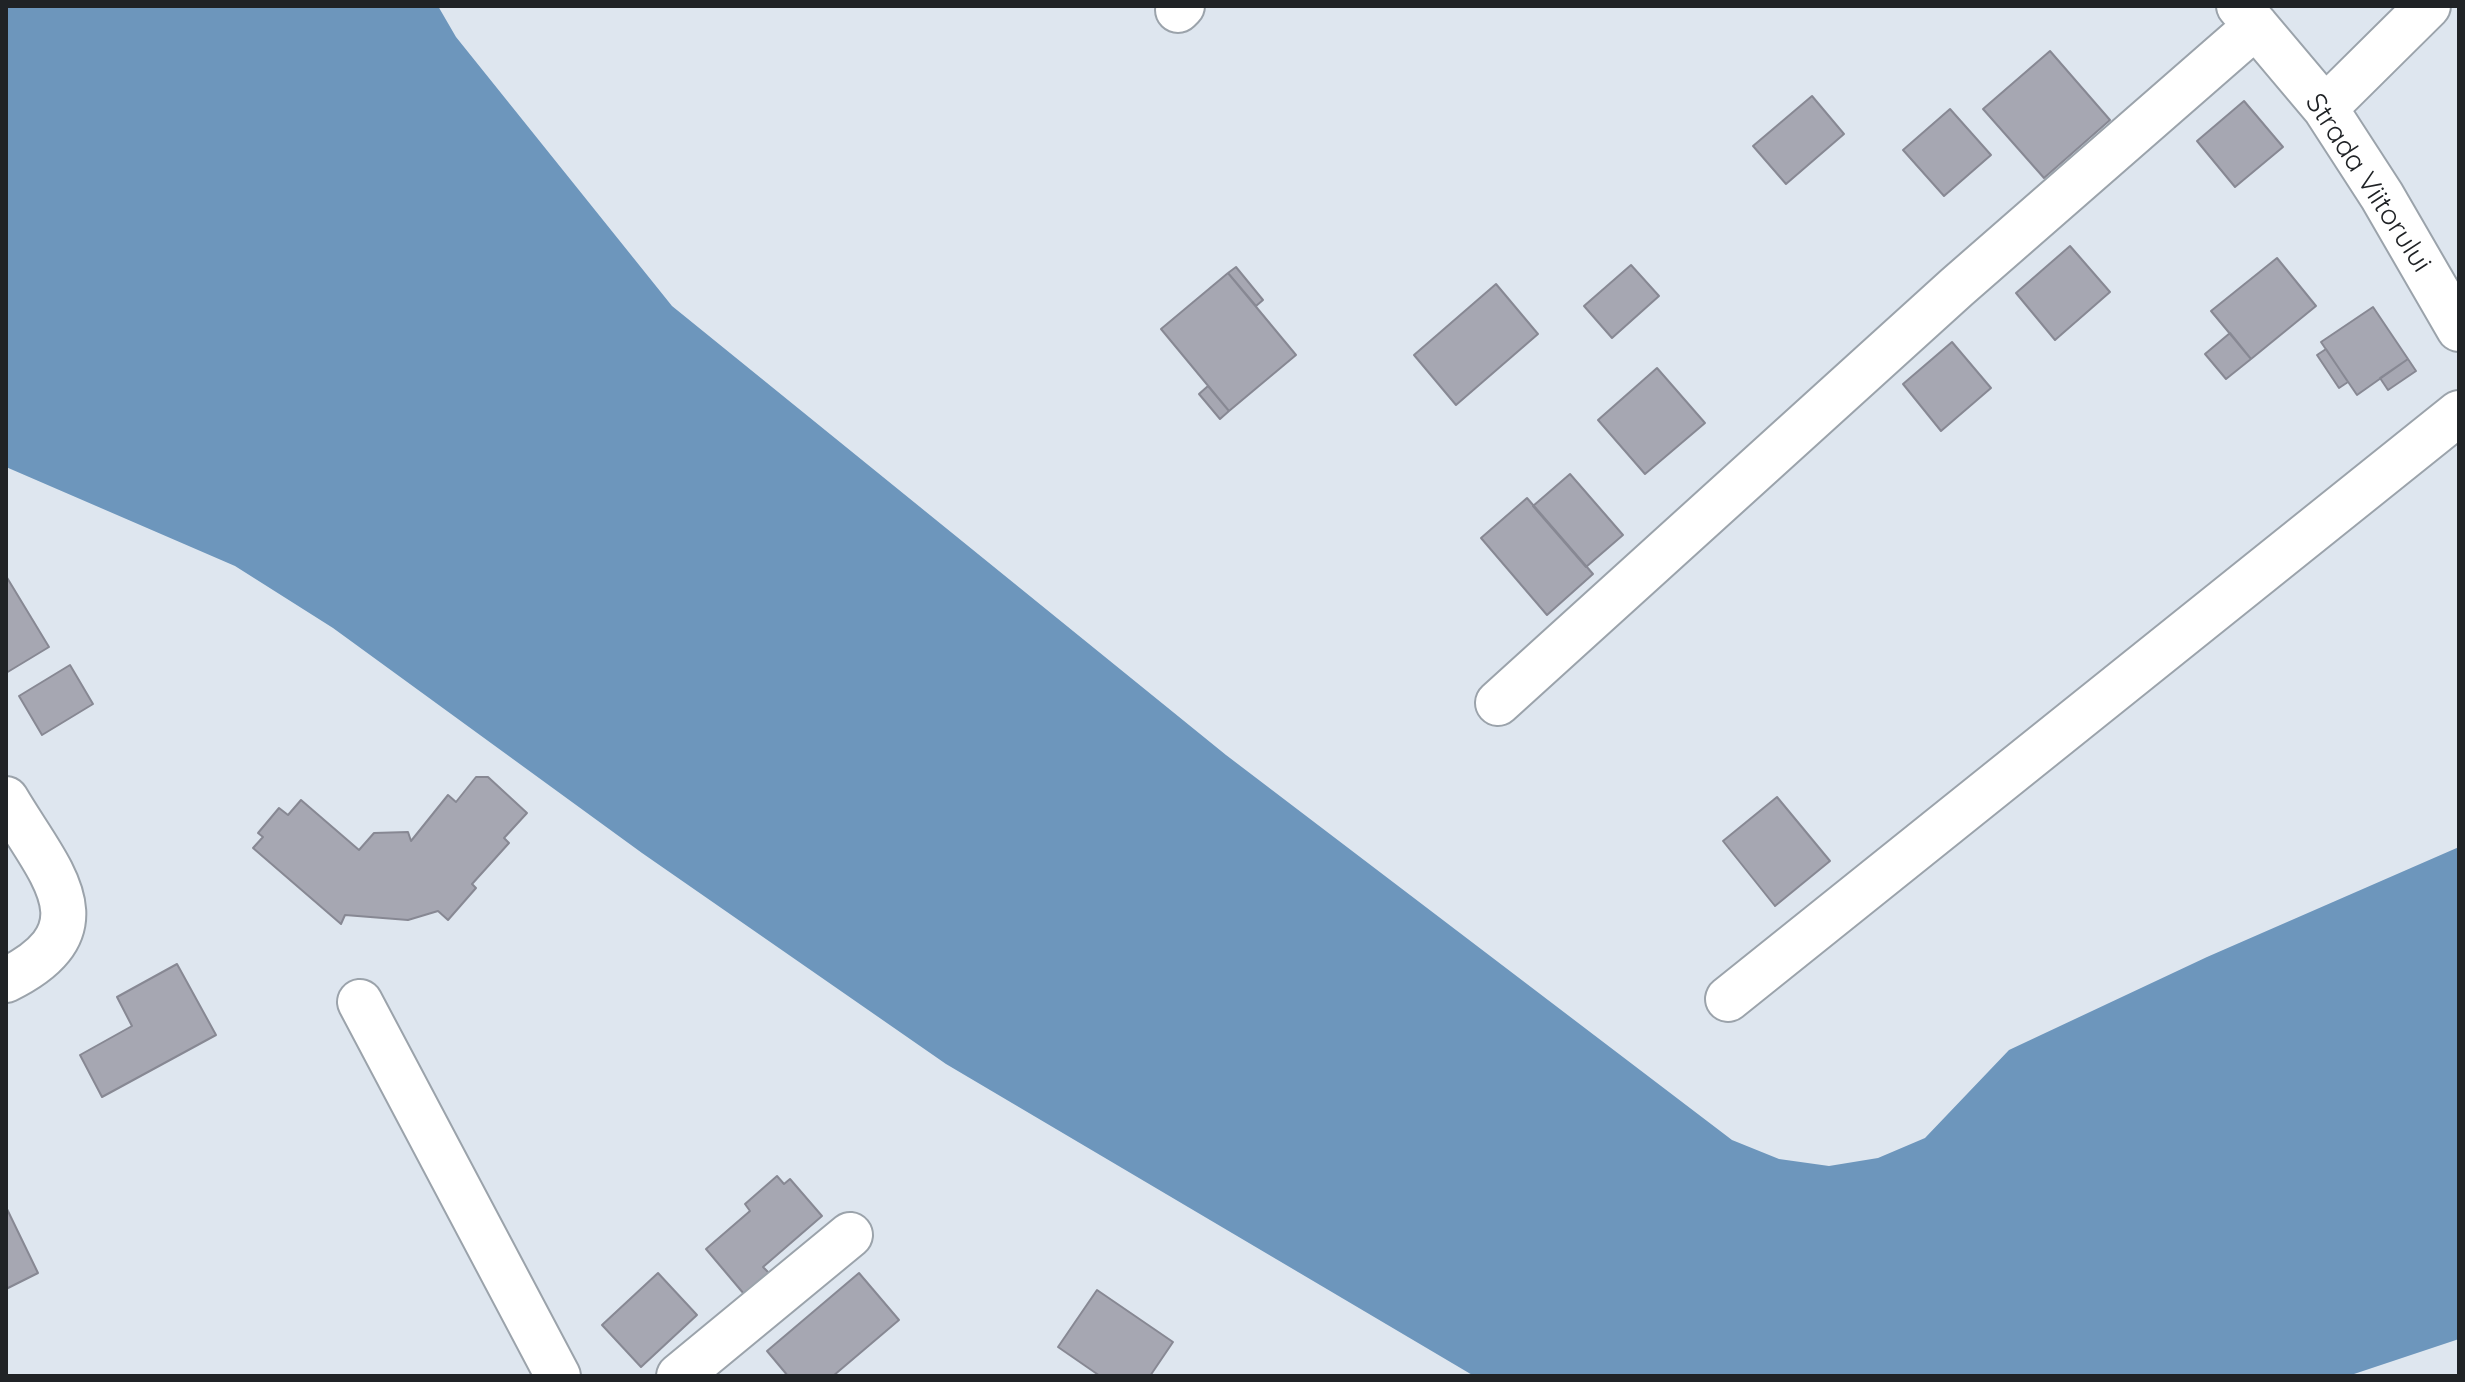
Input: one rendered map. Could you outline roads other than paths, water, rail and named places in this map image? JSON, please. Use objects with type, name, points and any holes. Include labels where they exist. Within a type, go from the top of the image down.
[{"type":"street","points":[[2325,108],[2428,6]]},
{"type":"street","points":[[1498,703],[1957,287],[2247,16]]},
{"type":"street","name":"Strada Viitorului","points":[[2247,16],[2325,108],[2382,196],[2459,329]]},
{"type":"street","points":[[1728,999],[2459,413]]},
{"type":"street","points":[[6,799],[55,882],[65,926],[58,943],[33,967],[6,980]]},
{"type":"street","points":[[360,1002],[558,1376]]},
{"type":"street","points":[[679,1376],[850,1235]]},
{"type":"water","points":[[6,6],[438,6],[456,37],[672,306],[1226,755],[1732,1140],[1779,1159],[1829,1166],[1878,1158],[1925,1138],[2009,1050],[2207,957],[2459,847],[2459,1339],[2348,1376],[1474,1376],[946,1064],[642,853],[333,628],[235,566],[6,467]]}]
